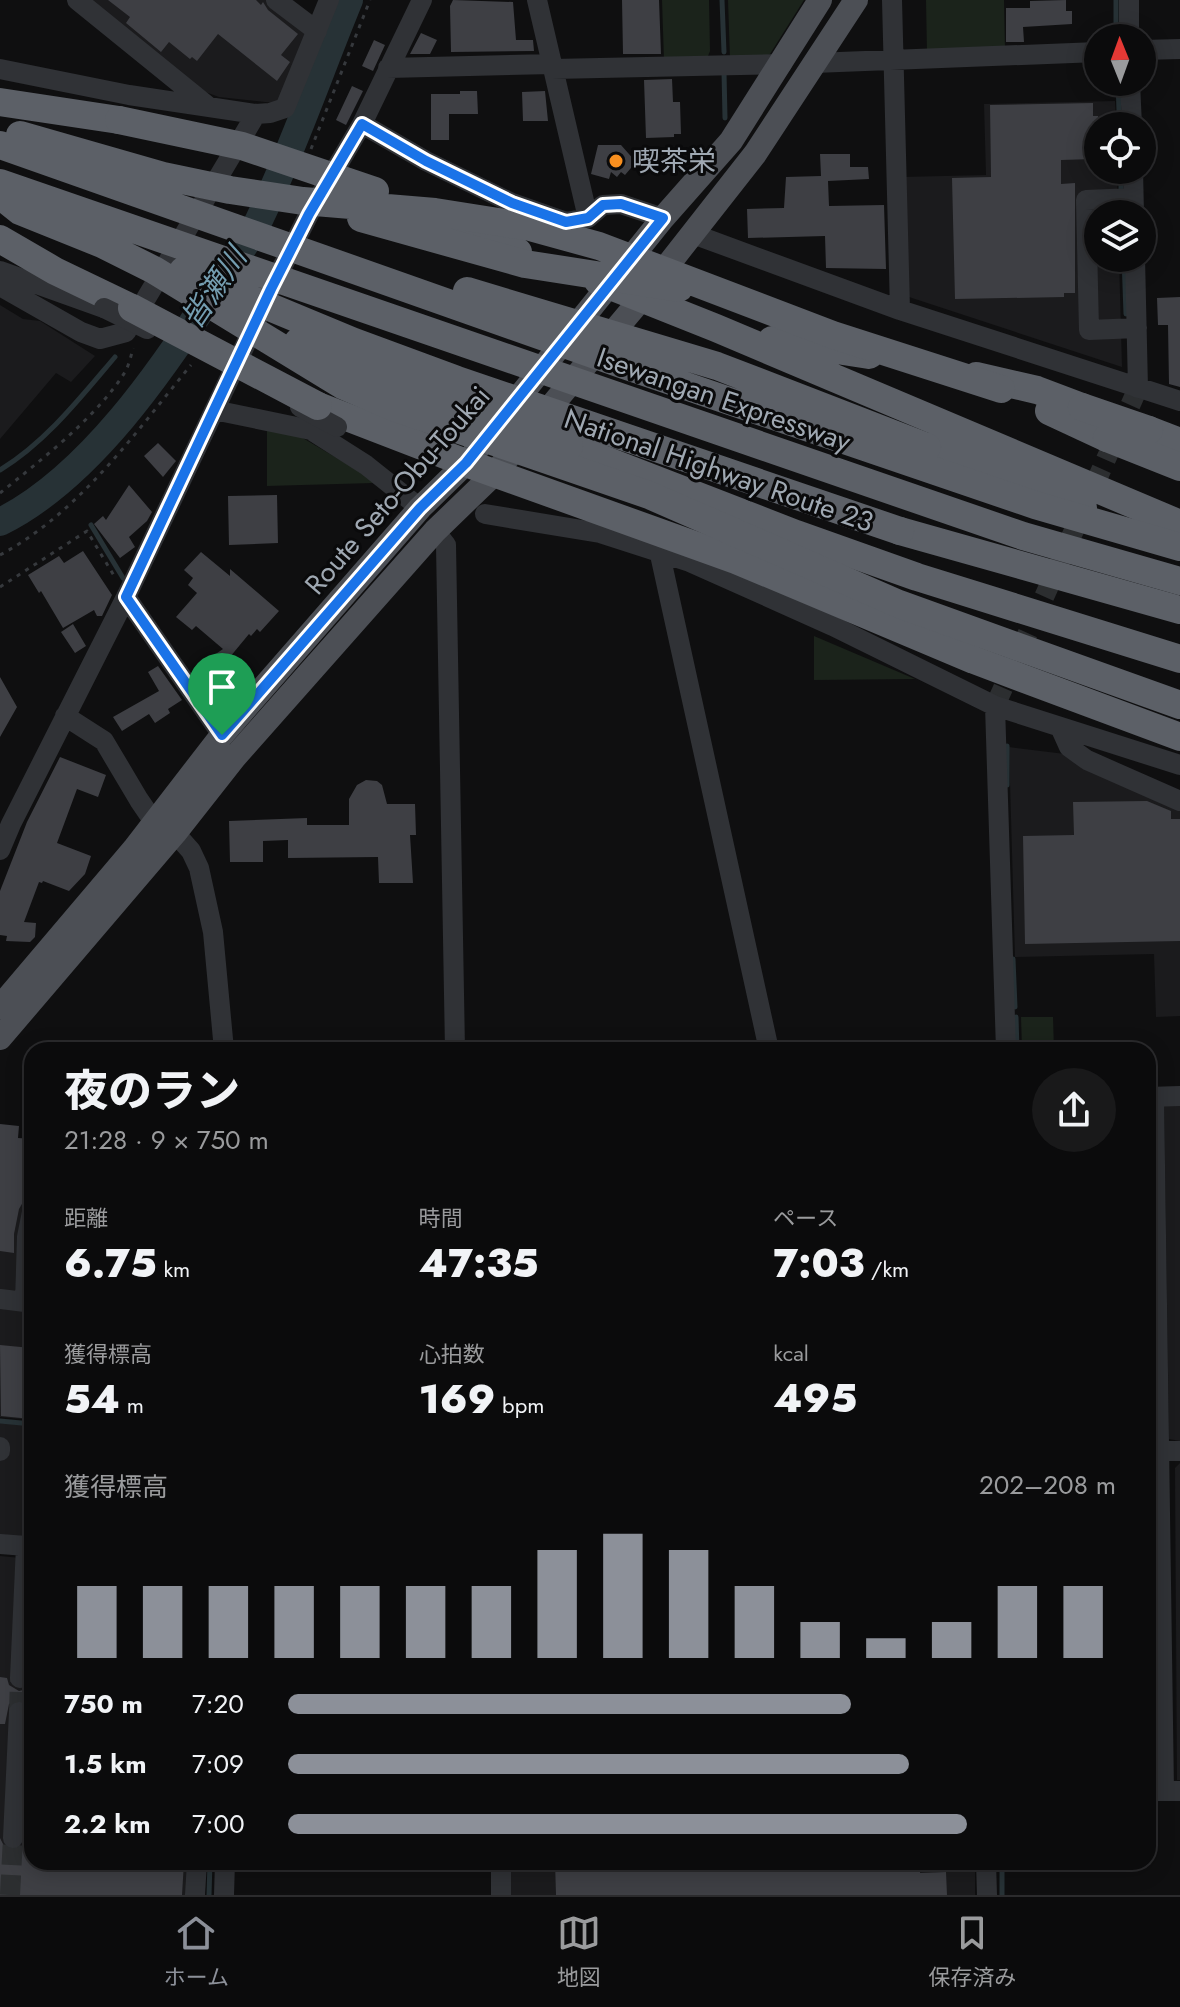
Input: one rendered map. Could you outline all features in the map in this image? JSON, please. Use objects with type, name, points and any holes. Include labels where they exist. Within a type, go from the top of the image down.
[{"type":"highway","points":[[0,102],[119,120],[242,146],[375,191],[484,238],[716,328],[1130,505],[1136,511],[1180,531]]},
{"type":"highway","points":[[0,133],[484,296],[717,366],[1180,547]]},
{"type":"highway","points":[[0,133],[163,176],[230,190],[303,201],[470,217],[530,227],[599,246],[833,335],[1001,389],[1107,438],[1180,467]]},
{"type":"highway","name":"Isewangan Expressway","points":[[0,145],[474,313],[977,485],[1093,524],[1180,547]]},
{"type":"highway","name":"Isewangan Expressway","points":[[0,183],[993,526],[1180,581]]},
{"type":"highway","points":[[0,195],[20,211],[102,244],[154,270],[344,386],[393,407],[649,495],[943,621],[1180,705]]},
{"type":"highway","name":"National Highway Route 23","points":[[0,195],[354,342],[457,380],[900,531],[1180,610]]},
{"type":"highway","points":[[244,214],[352,216],[525,264],[781,305],[927,351],[1180,442]]},
{"type":"highway","points":[[0,239],[129,320],[318,406],[494,474],[596,521],[695,544],[790,551],[918,588],[1041,617]]},
{"type":"highway","points":[[200,278],[285,337],[442,401],[569,446],[796,534],[1041,617],[1180,659]]},
{"type":"highway","points":[[716,328],[989,378],[1037,390]]},
{"type":"highway","points":[[1130,505],[1138,505],[1180,524]]},
{"type":"highway","points":[[695,544],[974,660],[1180,737]]},
{"type":"highway","points":[[1049,688],[1180,720]]},
{"type":"main road","name":"Route Seto-Obu-Toukai","points":[[0,1038],[165,828],[222,735],[420,508],[466,463],[663,218],[731,141],[820,0]]},
{"type":"main road","name":"Route Seto-Obu-Toukai","points":[[0,1007],[234,758],[435,531],[494,474],[642,298],[755,154],[856,0]]},
{"type":"street","points":[[77,0],[209,107]]},
{"type":"street","points":[[0,69],[129,95],[256,114],[270,113],[285,108],[329,0]]},
{"type":"street","points":[[0,850],[5,825],[126,597],[309,214],[362,124],[422,0]]},
{"type":"street","points":[[537,0],[588,218]]},
{"type":"street","points":[[892,0],[900,310]]},
{"type":"street","points":[[1129,0],[1129,24]]},
{"type":"street","points":[[284,2],[317,31]]},
{"type":"street","points":[[1156,50],[1180,49]]},
{"type":"street","points":[[814,63],[1084,53]]},
{"type":"street","points":[[388,68],[782,64]]},
{"type":"street","points":[[0,286],[81,332],[100,339],[129,320],[256,114]]},
{"type":"street","points":[[362,124],[426,161],[512,203],[566,222],[588,218],[603,205],[621,204],[663,218]]},
{"type":"street","points":[[693,234],[900,310],[1180,401]]},
{"type":"street","points":[[0,271],[104,308],[337,427],[339,437],[366,456],[366,465]]},
{"type":"street","points":[[1088,272],[1089,330],[1137,328]]},
{"type":"street","points":[[1135,272],[1138,388]]},
{"type":"street","points":[[214,410],[311,430],[366,465],[420,508]]},
{"type":"street","points":[[485,514],[596,521],[833,626],[995,706],[1180,765]]},
{"type":"street","points":[[435,531],[446,545],[455,1042]]},
{"type":"street","points":[[659,550],[767,1042]]},
{"type":"street","points":[[126,597],[222,735]]},
{"type":"street","points":[[995,706],[1006,1042]]},
{"type":"street","points":[[65,716],[104,741],[139,800],[191,851],[199,868],[210,912],[223,1042]]},
{"type":"street","points":[[1060,727],[1069,747],[1087,760],[1180,801]]},
{"type":"street","points":[[1156,1096],[1180,1096]]},
{"type":"street","points":[[1156,1244],[1163,1451],[1164,1791]]},
{"type":"street","points":[[0,1299],[24,1302]]},
{"type":"street","points":[[0,1544],[24,1547]]},
{"type":"street","points":[[20,1678],[24,1646]]},
{"type":"street","points":[[13,1838],[19,1712]]},
{"type":"street","points":[[195,1895],[197,1870]]},
{"type":"street","points":[[224,1895],[225,1870]]},
{"type":"street","points":[[501,1870],[501,1895]]},
{"type":"street","points":[[986,1870],[987,1895]]},
{"type":"path","points":[[0,493],[52,451],[93,410],[126,370],[135,340],[129,320]]},
{"type":"path","points":[[0,587],[87,531],[126,597]]},
{"type":"shaded area","points":[[86,0],[269,0],[309,34],[283,104],[219,97],[197,89]]},
{"type":"shaded area","points":[[662,0],[709,0],[710,51],[706,61],[664,61]]},
{"type":"shaded area","points":[[728,0],[804,0],[770,54],[760,59],[730,59]]},
{"type":"shaded area","points":[[926,0],[1004,0],[1005,50],[927,53]]},
{"type":"shaded area","points":[[1115,101],[1115,112],[1084,112],[1084,184],[1117,184],[1118,200],[1084,200],[1084,272],[1119,272],[1122,367],[906,296],[902,177],[986,175],[984,104]]},
{"type":"shaded area","points":[[0,305],[23,319],[40,321],[95,356],[71,382],[56,373],[0,439]]},
{"type":"shaded area","points":[[267,430],[301,437],[369,477],[373,483],[267,486]]},
{"type":"shaded area","points":[[814,636],[915,679],[814,680]]},
{"type":"shaded area","points":[[1009,747],[1065,754],[1180,811],[1180,1016],[1156,1017],[1154,954],[1015,957]]},
{"type":"shaded area","points":[[1021,1017],[1053,1017],[1054,1042],[1022,1042]]},
{"type":"shaded area","points":[[1164,1102],[1180,1102],[1180,1441],[1169,1439]]},
{"type":"shaded area","points":[[0,1153],[24,1155],[24,1235],[20,1294],[0,1293]]},
{"type":"shaded area","points":[[0,1304],[24,1306],[24,1419],[0,1417]]},
{"type":"shaded area","points":[[0,1423],[24,1425],[24,1539],[0,1537]]},
{"type":"shaded area","points":[[1180,1463],[1180,1780],[1177,1780],[1175,1468]]},
{"type":"shaded area","points":[[0,1556],[24,1558],[24,1870],[205,1870],[204,1895],[0,1895]]},
{"type":"shaded area","points":[[507,1870],[975,1870],[975,1895],[507,1895]]},
{"type":"building","points":[[108,0],[256,0],[261,5],[263,2],[268,10],[298,34],[281,55],[290,62],[277,81],[218,34],[197,61],[169,42],[161,52],[126,23],[130,17]]},
{"type":"building","points":[[453,0],[513,2],[516,40],[533,40],[534,51],[451,52],[450,6]]},
{"type":"building","points":[[622,0],[659,0],[661,54],[623,54]]},
{"type":"building","points":[[1066,0],[1066,11],[1072,11],[1072,24],[1023,27],[1024,42],[1006,42],[1006,8],[1030,8],[1030,1]]},
{"type":"building","points":[[421,33],[437,40],[430,54],[410,54]]},
{"type":"building","points":[[374,40],[385,45],[373,71],[362,66]]},
{"type":"building","points":[[672,79],[673,102],[680,102],[681,134],[646,138],[644,80]]},
{"type":"building","points":[[352,86],[363,91],[346,125],[336,120]]},
{"type":"building","points":[[460,91],[477,91],[478,114],[449,114],[449,140],[431,140],[431,94],[460,94]]},
{"type":"building","points":[[545,91],[548,121],[523,121],[522,92]]},
{"type":"building","points":[[1093,103],[1093,112],[1084,112],[1084,159],[1061,160],[1061,184],[1075,183],[1075,293],[1064,293],[1064,297],[955,299],[952,178],[991,177],[990,105]]},
{"type":"building","name":"喫茶栄","points":[[598,145],[621,145],[636,162],[625,175],[621,172],[617,177],[611,172],[609,179],[591,174]]},
{"type":"building","points":[[820,154],[850,154],[850,167],[868,167],[869,179],[828,181],[829,206],[884,205],[886,269],[826,268],[825,236],[748,238],[747,209],[784,208],[786,177],[821,176]]},
{"type":"building","points":[[1180,297],[1180,387],[1169,384],[1168,325],[1158,325],[1157,298]]},
{"type":"building","points":[[158,443],[176,461],[163,477],[144,456]]},
{"type":"building","points":[[129,485],[152,512],[147,521],[129,537],[135,547],[120,558],[94,524],[103,516],[106,520]]},
{"type":"building","points":[[277,495],[278,543],[229,545],[228,496]]},
{"type":"building","points":[[83,551],[112,595],[102,616],[97,616],[94,610],[63,628],[28,575],[59,556],[64,563]]},
{"type":"building","points":[[201,552],[230,576],[230,569],[279,611],[260,632],[257,629],[251,636],[249,634],[220,669],[231,686],[217,695],[198,666],[223,649],[196,626],[192,630],[176,617],[197,593],[188,585],[193,578],[184,570]]},
{"type":"building","points":[[73,624],[86,646],[75,653],[61,632]]},
{"type":"building","points":[[158,666],[182,700],[155,723],[149,714],[122,731],[113,717],[159,691],[148,672]]},
{"type":"building","points":[[0,677],[17,707],[0,737]]},
{"type":"building","points":[[60,757],[106,775],[98,797],[77,789],[57,843],[91,856],[85,874],[69,891],[39,882],[24,922],[36,923],[35,937],[30,942],[6,941],[7,936],[0,935],[0,891],[27,822]]},
{"type":"building","points":[[366,780],[382,785],[387,804],[415,804],[416,835],[410,835],[413,883],[379,883],[378,857],[288,858],[288,840],[263,841],[263,862],[230,862],[229,821],[307,818],[307,825],[349,825],[349,799],[357,785]]},
{"type":"building","points":[[1147,801],[1171,811],[1171,819],[1180,819],[1180,941],[1025,944],[1023,836],[1074,835],[1073,802]]},
{"type":"building","points":[[0,1124],[19,1126],[18,1138],[24,1138],[24,1192],[14,1234],[14,1253],[0,1251]]},
{"type":"building","points":[[0,1345],[24,1347],[24,1418],[1,1416]]},
{"type":"building","points":[[0,1677],[7,1678],[9,1685],[19,1691],[24,1690],[24,1701],[19,1699],[9,1704],[5,1724],[0,1724]]},
{"type":"building","points":[[0,1838],[5,1848],[13,1851],[24,1844],[24,1870],[184,1870],[182,1895],[0,1895]]},
{"type":"building","points":[[555,1870],[920,1870],[920,1873],[946,1872],[947,1895],[556,1895]]},
{"type":"waterway","name":"皆瀬川","points":[[0,522],[33,503],[64,478],[122,419],[244,246],[283,166],[349,0]]},
{"type":"waterway","points":[[722,0],[724,52]]},
{"type":"waterway","points":[[1116,0],[1116,24]]},
{"type":"waterway","points":[[724,72],[725,118]]},
{"type":"waterway","points":[[1118,96],[1119,111]]},
{"type":"waterway","points":[[1121,184],[1121,190]]},
{"type":"waterway","points":[[1124,272],[1126,314]]},
{"type":"waterway","points":[[0,470],[47,433],[115,357]]},
{"type":"waterway","points":[[91,525],[123,578]]},
{"type":"waterway","points":[[1007,746],[1007,785]]},
{"type":"waterway","points":[[1013,959],[1015,1007]]},
{"type":"waterway","points":[[1016,1017],[1017,1042]]},
{"type":"waterway","points":[[0,1421],[24,1423]]},
{"type":"waterway","points":[[209,1895],[210,1870]]},
{"type":"waterway","points":[[1002,1870],[1002,1895]]},
{"type":"tunnel","points":[[995,706],[1138,388]]},
{"type":"tunnel","points":[[19,1712],[20,1678]]},
{"type":"tunnel","points":[[10,1895],[13,1838]]},
{"type":"place","name":"喫茶栄","points":[[616,161]]},
{"type":"route","points":[[362,124],[426,161],[512,203],[566,222],[588,218],[603,205],[621,204],[663,218],[466,463],[420,508],[222,735],[126,597],[271,289],[309,214],[362,124]]}]
